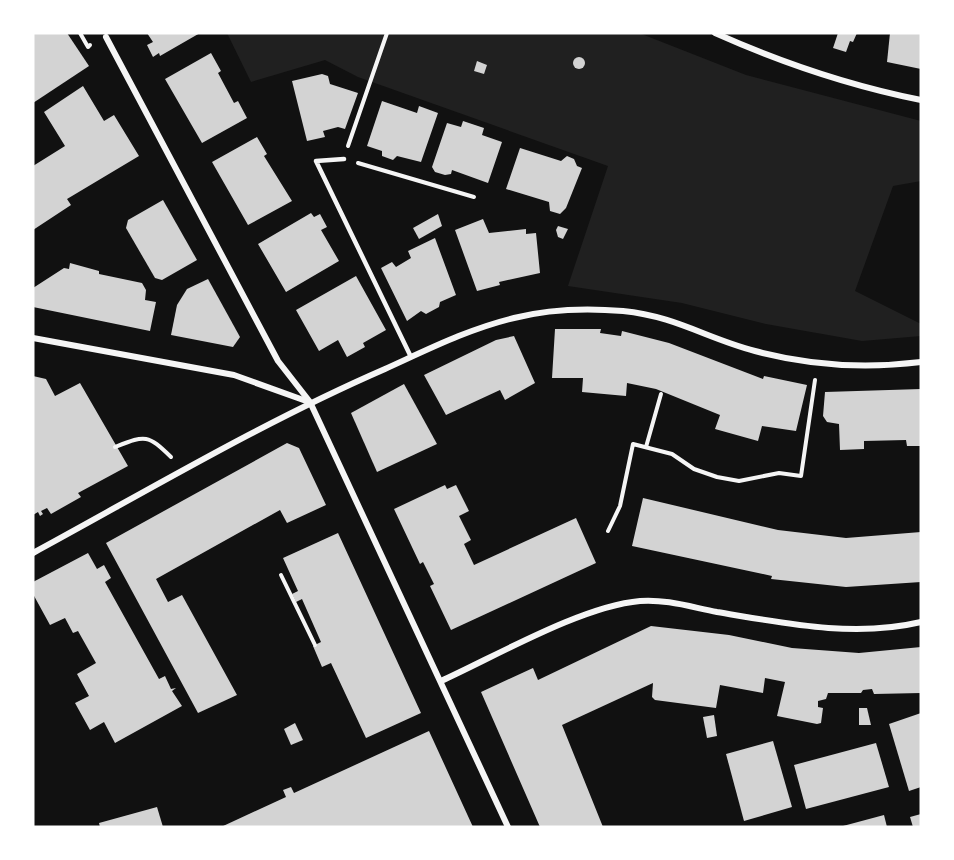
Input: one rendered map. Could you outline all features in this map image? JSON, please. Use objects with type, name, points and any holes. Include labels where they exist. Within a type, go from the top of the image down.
[{"type":"street","points":[[714,33],[757,51],[885,93],[921,100]]},
{"type":"street","points":[[106,36],[278,361],[310,402],[508,827]]},
{"type":"street","points":[[33,553],[310,402],[471,330],[515,318],[566,310],[622,311],[667,318],[753,351],[817,365],[877,367],[921,362]]},
{"type":"street","points":[[33,338],[234,375],[310,402]]},
{"type":"street","points":[[441,681],[575,619],[622,603],[643,601],[673,603],[797,625],[853,629],[921,622]]},
{"type":"lane","points":[[344,159],[316,161],[411,357]]},
{"type":"path","points":[[80,33],[88,46]]},
{"type":"path","points":[[387,33],[344,159],[474,197]]},
{"type":"path","points":[[608,531],[620,506],[633,444],[672,454],[694,469],[717,477],[739,481],[779,473],[801,476],[817,365]]},
{"type":"path","points":[[646,447],[661,394]]},
{"type":"path","points":[[115,447],[139,438],[152,439],[184,470]]},
{"type":"path","points":[[281,574],[315,645]]},
{"type":"shaded area","points":[[227,33],[639,33],[746,75],[921,121],[921,181],[893,186],[855,291],[921,324],[921,336],[862,341],[766,324],[682,303],[568,286],[608,166],[358,77],[325,60],[251,82]]},
{"type":"building","points":[[33,33],[67,33],[89,66],[33,103]]},
{"type":"building","points":[[147,33],[200,33],[160,56],[159,53],[153,57],[147,45],[153,42]]},
{"type":"building","points":[[838,33],[857,33],[853,42],[850,41],[846,52],[833,48]]},
{"type":"building","points":[[890,33],[921,33],[921,69],[887,62]]},
{"type":"building","points":[[211,53],[221,71],[218,73],[234,103],[238,101],[247,118],[202,143],[165,79]]},
{"type":"building","points":[[581,57],[585,63],[581,69],[577,69],[573,61]]},
{"type":"building","points":[[477,61],[487,65],[484,74],[474,71]]},
{"type":"building","points":[[322,74],[328,76],[330,84],[358,93],[345,129],[338,127],[323,131],[325,137],[307,141],[292,81]]},
{"type":"building","points":[[83,86],[104,121],[114,115],[139,156],[67,199],[71,205],[33,230],[33,166],[65,146],[44,112]]},
{"type":"building","points":[[382,101],[417,113],[419,106],[438,113],[421,162],[397,156],[393,160],[382,156],[382,151],[367,146]]},
{"type":"building","points":[[463,121],[484,128],[482,135],[502,142],[488,183],[452,170],[451,174],[445,175],[435,172],[432,167],[447,123],[461,127]]},
{"type":"building","points":[[257,137],[267,154],[264,156],[292,201],[248,225],[212,162]]},
{"type":"building","points":[[520,148],[561,161],[567,156],[574,159],[577,166],[582,168],[566,208],[560,214],[550,211],[549,202],[506,189]]},
{"type":"building","points":[[163,200],[197,260],[162,280],[155,278],[126,228],[128,220]]},
{"type":"building","points":[[311,213],[314,217],[320,214],[327,227],[321,230],[339,261],[286,292],[258,244]]},
{"type":"building","points":[[438,214],[442,226],[419,239],[413,228]]},
{"type":"building","points":[[483,219],[489,233],[526,229],[526,234],[536,233],[540,273],[499,282],[500,285],[477,291],[455,230]]},
{"type":"building","points":[[558,226],[568,229],[563,239],[558,237],[556,230]]},
{"type":"building","points":[[435,238],[456,295],[440,302],[439,307],[426,314],[421,311],[407,321],[381,268],[392,262],[396,267],[411,258],[408,251]]},
{"type":"building","points":[[70,263],[99,271],[99,274],[142,283],[146,290],[145,300],[156,302],[150,331],[33,307],[33,288],[64,268],[69,269]]},
{"type":"building","points":[[356,276],[386,330],[363,343],[365,347],[347,357],[338,340],[319,351],[296,310]]},
{"type":"building","points":[[208,279],[240,337],[233,347],[171,335],[177,305],[187,289]]},
{"type":"building","points":[[555,329],[601,329],[600,333],[621,336],[622,331],[669,343],[763,379],[764,376],[807,385],[796,431],[762,426],[758,441],[715,429],[720,415],[656,389],[627,383],[626,396],[582,392],[583,378],[552,378]]},
{"type":"building","points":[[514,336],[535,383],[505,400],[500,390],[446,415],[424,375],[496,340]]},
{"type":"building","points":[[33,376],[46,379],[55,396],[80,383],[128,466],[78,493],[81,497],[51,514],[47,508],[41,511],[43,514],[40,516],[38,512],[33,515]]},
{"type":"building","points":[[404,384],[437,444],[377,472],[351,413]]},
{"type":"building","points":[[921,389],[921,446],[907,446],[906,440],[864,441],[864,449],[840,450],[839,424],[827,422],[823,416],[825,392]]},
{"type":"building","points":[[287,443],[299,448],[326,505],[287,523],[280,510],[156,579],[168,602],[182,595],[237,695],[198,713],[106,543]]},
{"type":"building","points":[[445,485],[447,489],[456,485],[469,511],[459,516],[471,540],[464,544],[474,565],[576,518],[596,563],[451,630],[430,586],[434,584],[423,562],[420,564],[394,509]]},
{"type":"building","points":[[643,498],[778,530],[846,538],[921,532],[921,582],[846,587],[771,579],[772,576],[632,546]]},
{"type":"building","points":[[338,533],[421,713],[366,738],[331,663],[322,667],[313,646],[321,642],[302,599],[296,602],[292,594],[298,591],[283,558]]},
{"type":"building","points":[[88,553],[97,569],[104,565],[111,578],[105,582],[159,679],[165,676],[171,689],[176,688],[172,691],[182,706],[115,743],[104,722],[90,730],[75,703],[89,696],[77,674],[96,663],[78,631],[73,633],[65,618],[50,625],[33,594],[33,582]]},
{"type":"building","points":[[651,626],[729,635],[792,648],[859,653],[921,647],[921,693],[874,694],[872,689],[863,690],[861,693],[828,693],[826,699],[818,701],[818,707],[823,708],[821,723],[817,724],[777,716],[785,682],[765,678],[763,693],[720,685],[716,708],[655,700],[652,697],[653,683],[562,725],[603,827],[540,827],[481,692],[533,668],[538,680]]},
{"type":"building","points":[[859,708],[867,708],[871,725],[859,725]]},
{"type":"building","points":[[921,713],[921,787],[909,791],[889,724]]},
{"type":"building","points":[[714,715],[717,736],[707,738],[703,717]]},
{"type":"building","points":[[295,723],[303,740],[291,745],[284,729]]},
{"type":"building","points":[[429,731],[473,827],[221,827],[286,797],[283,790],[291,787],[294,793]]},
{"type":"building","points":[[773,741],[792,807],[744,821],[726,754]]},
{"type":"building","points":[[876,743],[889,787],[806,809],[794,765]]},
{"type":"building","points":[[157,807],[163,827],[100,827],[99,823]]},
{"type":"building","points":[[921,814],[921,827],[913,827],[910,817]]},
{"type":"building","points":[[884,815],[887,827],[843,827],[843,826]]}]
